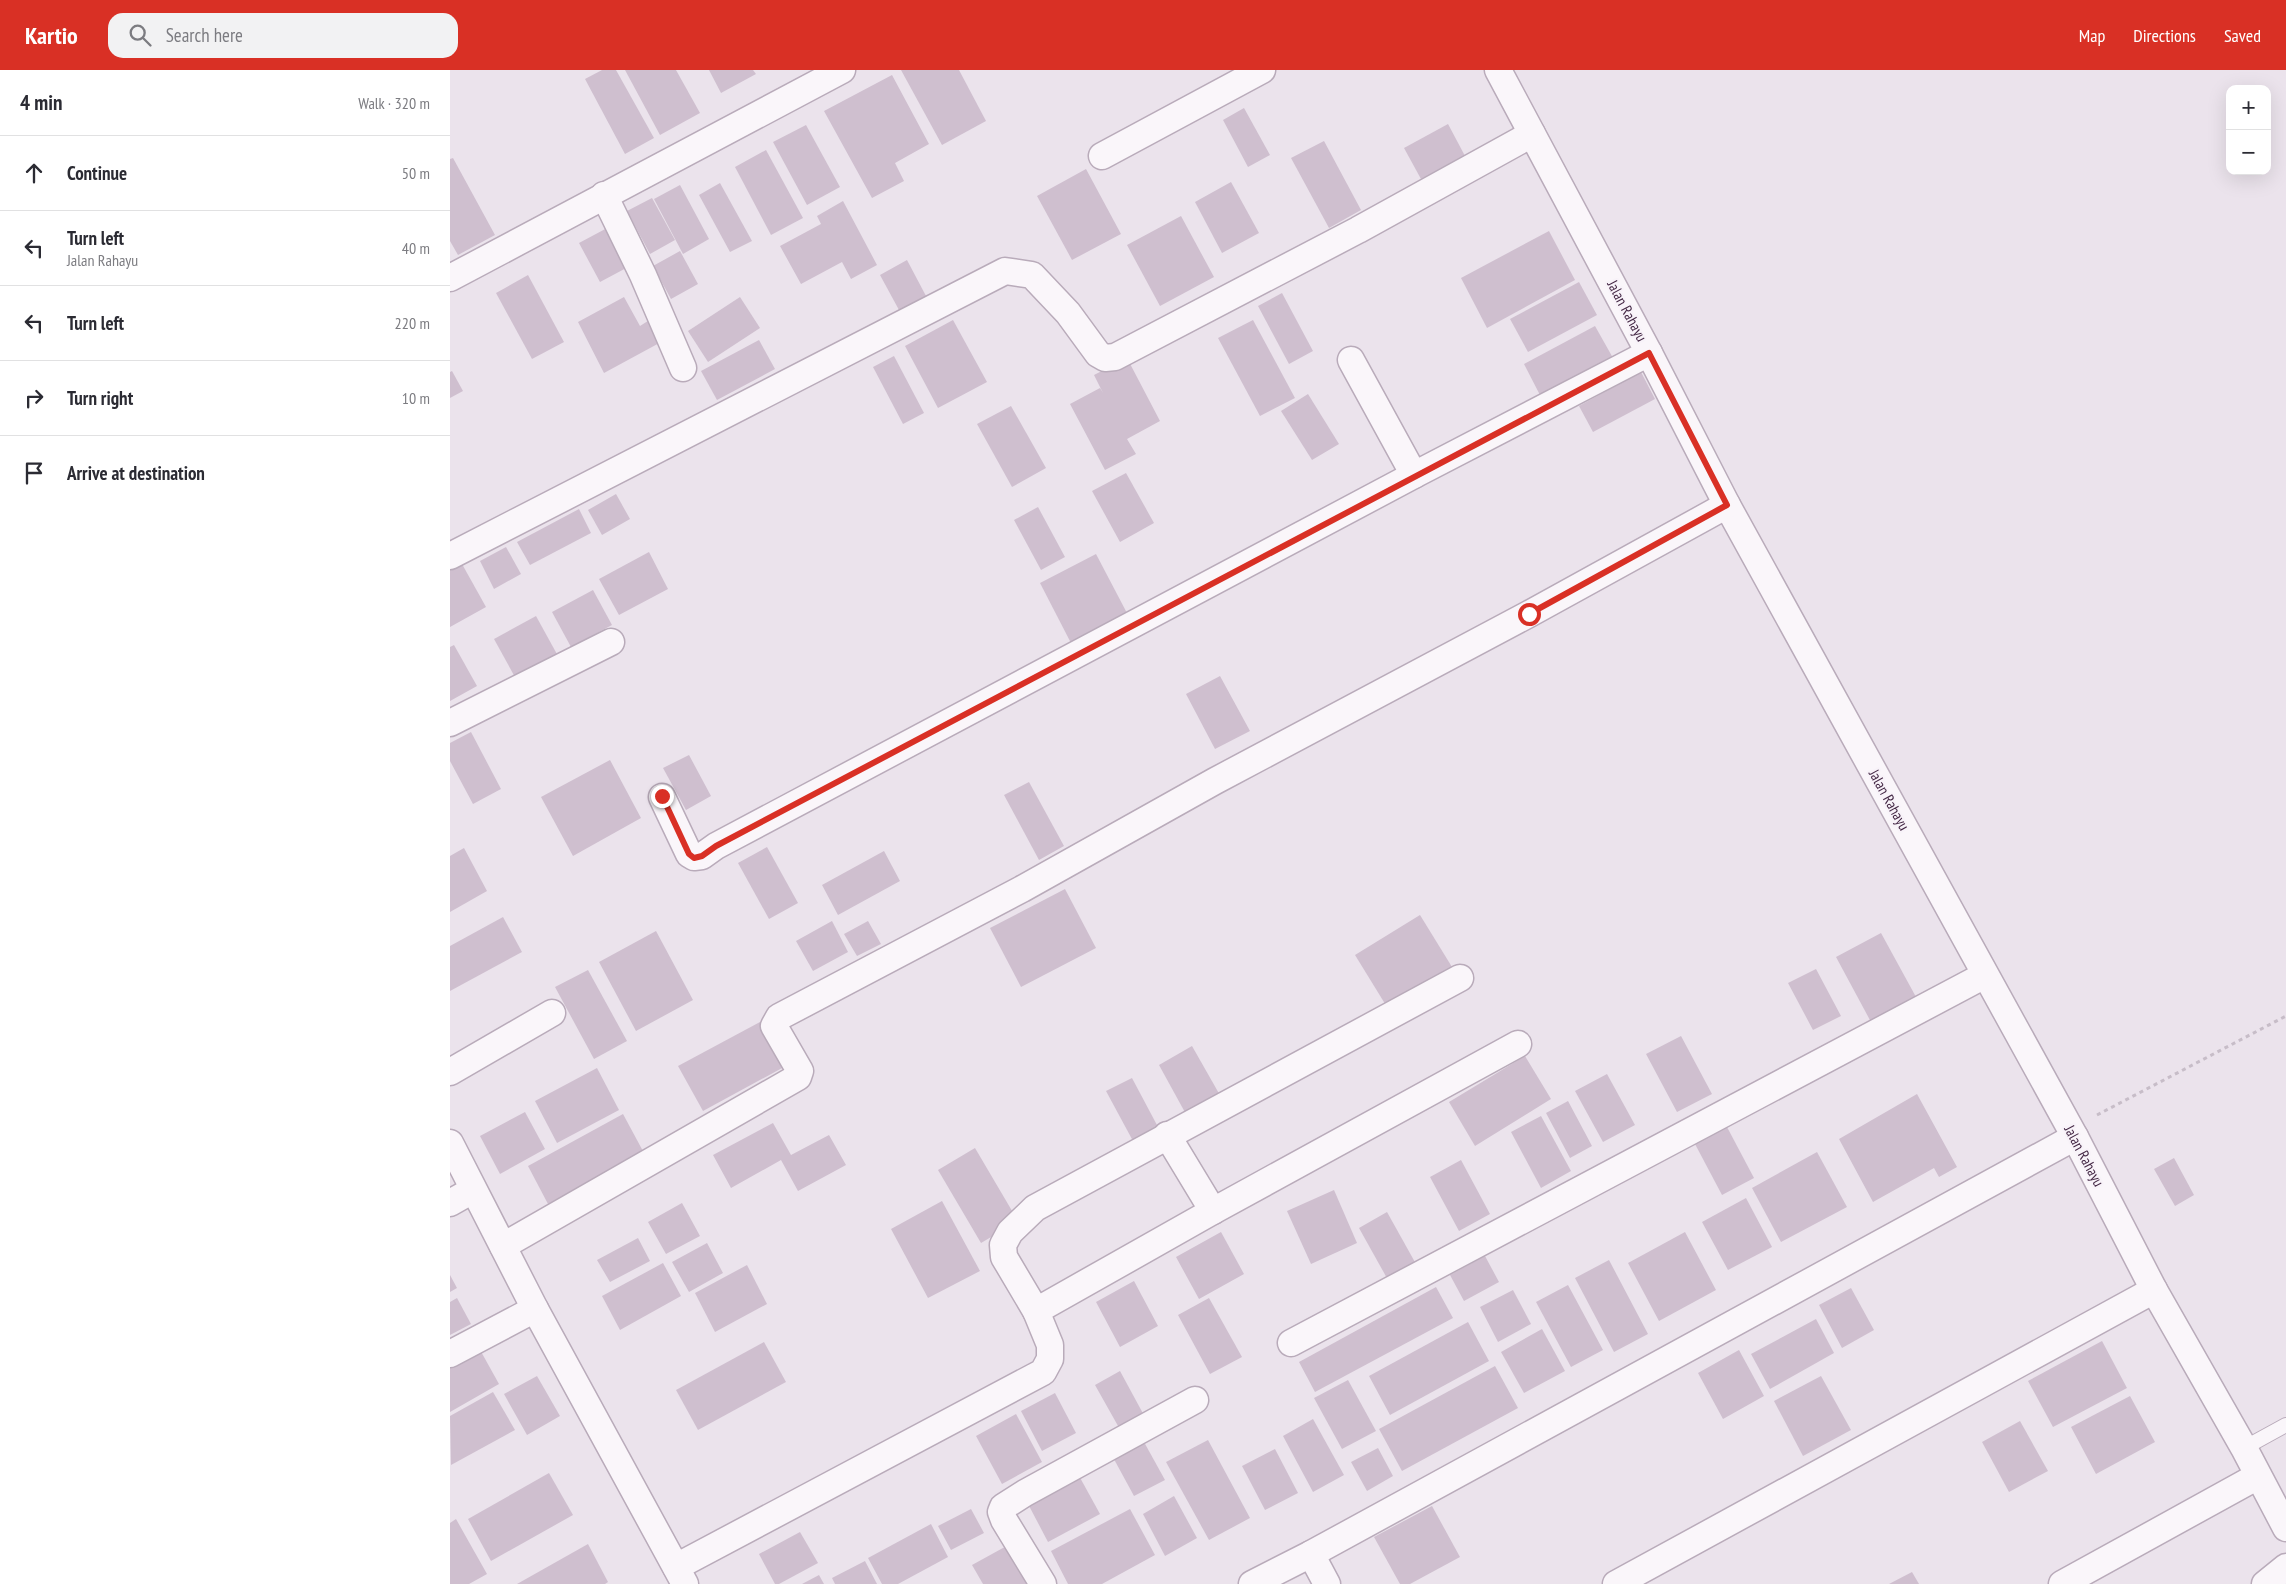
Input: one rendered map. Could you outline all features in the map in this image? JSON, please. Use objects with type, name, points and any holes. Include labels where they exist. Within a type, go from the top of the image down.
[{"type":"street","points":[[450,278],[842,70]]},
{"type":"street","points":[[1102,156],[1262,70]]},
{"type":"street","name":"Jalan Rahayu","points":[[1498,70],[1649,353],[1727,505],[1986,975],[2072,1133],[2154,1290],[2244,1448],[2286,1528]]},
{"type":"street","points":[[450,556],[1005,271],[1032,275],[1068,313],[1098,354],[1105,358],[1115,357],[1358,230],[1532,134]]},
{"type":"street","points":[[604,195],[643,275],[683,368]]},
{"type":"street","points":[[662,796],[689,854],[694,858],[702,856],[742,832],[1414,475],[1649,353]]},
{"type":"street","points":[[1351,360],[1414,475]]},
{"type":"street","points":[[503,1246],[798,1077],[800,1071],[774,1026],[779,1017],[1022,889],[1215,781],[1529,614],[1727,505]]},
{"type":"street","points":[[450,723],[611,642]]},
{"type":"street","points":[[1290,1343],[1986,975]]},
{"type":"street","points":[[450,1143],[535,1309],[681,1575],[1043,1372],[1050,1359],[1050,1345],[1036,1311],[1004,1257],[1003,1245],[1010,1232],[1035,1208],[1460,978]]},
{"type":"street","points":[[450,1072],[552,1013]]},
{"type":"street","points":[[1036,1311],[1213,1211],[1518,1044]]},
{"type":"street","points":[[1252,1584],[1311,1554],[2072,1133]]},
{"type":"street","points":[[1168,1135],[1213,1211]]},
{"type":"street","points":[[450,1203],[473,1190]]},
{"type":"street","points":[[1616,1584],[2154,1290]]},
{"type":"street","points":[[450,1354],[535,1309]]},
{"type":"street","points":[[1043,1584],[1004,1520],[1001,1512],[1003,1508],[1025,1493],[1195,1400]]},
{"type":"street","points":[[2062,1584],[2258,1476]]},
{"type":"street","points":[[1311,1554],[1327,1584]]},
{"type":"street","points":[[2265,1584],[2286,1567]]},
{"type":"lane","points":[[2244,1448],[2286,1425]]},
{"type":"path","points":[[2072,1133],[2286,1016]]},
{"type":"building","points":[[602,70],[616,70],[654,138],[625,154],[585,79]]},
{"type":"building","points":[[625,70],[676,70],[700,113],[660,135]]},
{"type":"building","points":[[709,70],[753,70],[756,74],[721,93]]},
{"type":"building","points":[[901,70],[959,70],[986,121],[942,145]]},
{"type":"building","points":[[892,75],[929,144],[895,163],[904,181],[872,198],[824,111]]},
{"type":"building","points":[[1244,108],[1270,155],[1248,167],[1223,120]]},
{"type":"building","points":[[1448,124],[1465,156],[1421,179],[1404,148]]},
{"type":"building","points":[[806,125],[840,187],[807,205],[773,142]]},
{"type":"building","points":[[1324,141],[1361,210],[1329,228],[1291,158]]},
{"type":"building","points":[[766,150],[803,218],[771,235],[735,167]]},
{"type":"building","points":[[453,158],[495,235],[458,255],[450,241],[450,159]]},
{"type":"building","points":[[1086,169],[1121,234],[1072,260],[1037,196]]},
{"type":"building","points":[[1231,182],[1259,233],[1222,253],[1195,202]]},
{"type":"building","points":[[720,183],[752,241],[730,252],[699,195]]},
{"type":"building","points":[[680,185],[709,239],[683,254],[654,199]]},
{"type":"building","points":[[652,198],[675,240],[650,254],[627,211]]},
{"type":"building","points":[[843,201],[877,265],[851,279],[842,262],[801,284],[780,246],[821,224],[817,216]]},
{"type":"building","points":[[1181,216],[1214,277],[1160,306],[1127,245]]},
{"type":"building","points":[[609,227],[630,266],[600,282],[579,243]]},
{"type":"building","points":[[1549,231],[1575,280],[1487,328],[1461,278]]},
{"type":"building","points":[[680,251],[698,284],[671,299],[653,266]]},
{"type":"building","points":[[907,260],[926,296],[899,310],[880,275]]},
{"type":"building","points":[[528,275],[564,342],[532,359],[496,293]]},
{"type":"building","points":[[1579,282],[1597,315],[1528,352],[1510,319]]},
{"type":"building","points":[[1282,293],[1313,351],[1289,364],[1258,306]]},
{"type":"building","points":[[624,297],[640,326],[651,319],[663,341],[604,373],[578,322]]},
{"type":"building","points":[[740,297],[760,328],[708,362],[688,331]]},
{"type":"building","points":[[953,320],[987,382],[938,408],[905,346]]},
{"type":"building","points":[[1253,320],[1295,398],[1260,416],[1218,338]]},
{"type":"building","points":[[1595,326],[1613,358],[1541,397],[1524,364]]},
{"type":"building","points":[[759,340],[775,369],[717,400],[701,371]]},
{"type":"building","points":[[894,356],[924,413],[903,424],[873,367]]},
{"type":"building","points":[[1127,358],[1160,421],[1127,439],[1136,454],[1105,470],[1070,404],[1100,388],[1103,393],[1094,375]]},
{"type":"building","points":[[452,371],[463,391],[450,398],[450,372]]},
{"type":"building","points":[[1641,372],[1655,399],[1593,432],[1579,406]]},
{"type":"building","points":[[1308,394],[1339,444],[1312,460],[1281,411]]},
{"type":"building","points":[[1011,406],[1046,468],[1012,487],[977,424]]},
{"type":"building","points":[[1126,473],[1154,523],[1120,542],[1092,491]]},
{"type":"building","points":[[616,494],[630,519],[602,535],[588,510]]},
{"type":"building","points":[[1038,507],[1065,557],[1041,570],[1014,520]]},
{"type":"building","points":[[579,509],[591,533],[530,565],[517,542]]},
{"type":"building","points":[[506,547],[521,574],[494,589],[480,561]]},
{"type":"building","points":[[649,552],[668,589],[619,615],[599,579]]},
{"type":"building","points":[[1096,554],[1128,615],[1072,645],[1040,583]]},
{"type":"building","points":[[462,564],[486,607],[450,627],[450,570]]},
{"type":"building","points":[[593,590],[612,625],[571,647],[552,612]]},
{"type":"building","points":[[536,616],[558,656],[516,679],[494,639]]},
{"type":"building","points":[[454,645],[477,686],[450,701],[450,647]]},
{"type":"building","points":[[1220,676],[1250,731],[1215,749],[1186,694]]},
{"type":"building","points":[[471,732],[501,789],[473,804],[450,761],[450,743]]},
{"type":"building","points":[[689,755],[711,796],[686,810],[663,768]]},
{"type":"building","points":[[610,760],[641,818],[573,856],[541,797]]},
{"type":"building","points":[[1029,782],[1064,846],[1039,860],[1004,795]]},
{"type":"building","points":[[767,847],[798,903],[769,919],[738,863]]},
{"type":"building","points":[[464,848],[487,891],[450,912],[450,856]]},
{"type":"building","points":[[884,851],[900,881],[838,915],[822,885]]},
{"type":"building","points":[[1065,889],[1096,948],[1021,987],[990,928]]},
{"type":"building","points":[[1420,915],[1452,967],[1387,1007],[1355,955]]},
{"type":"building","points":[[503,917],[522,952],[450,991],[450,946]]},
{"type":"building","points":[[832,921],[848,952],[813,971],[796,941]]},
{"type":"building","points":[[868,921],[881,944],[857,956],[844,934]]},
{"type":"building","points":[[656,931],[693,1000],[636,1031],[599,962]]},
{"type":"building","points":[[1881,933],[1916,997],[1871,1022],[1836,957]]},
{"type":"building","points":[[1816,969],[1841,1016],[1813,1030],[1788,983]]},
{"type":"building","points":[[588,970],[627,1041],[594,1059],[555,987]]},
{"type":"building","points":[[760,1022],[784,1067],[703,1111],[678,1066]]},
{"type":"building","points":[[1681,1036],[1712,1094],[1677,1112],[1646,1054]]},
{"type":"building","points":[[1192,1046],[1221,1097],[1187,1116],[1159,1065]]},
{"type":"building","points":[[1525,1056],[1551,1099],[1475,1146],[1449,1102]]},
{"type":"building","points":[[597,1068],[619,1110],[557,1143],[535,1101]]},
{"type":"building","points":[[1607,1074],[1635,1125],[1603,1142],[1575,1091]]},
{"type":"building","points":[[1132,1078],[1158,1127],[1133,1141],[1106,1091]]},
{"type":"building","points":[[1917,1094],[1957,1167],[1939,1177],[1934,1168],[1873,1202],[1839,1139]]},
{"type":"building","points":[[1568,1101],[1592,1146],[1570,1158],[1546,1113]]},
{"type":"building","points":[[525,1112],[545,1149],[500,1174],[480,1136]]},
{"type":"building","points":[[623,1114],[644,1153],[548,1204],[528,1166]]},
{"type":"building","points":[[1541,1116],[1571,1171],[1541,1188],[1511,1132]]},
{"type":"building","points":[[773,1123],[791,1155],[829,1135],[846,1165],[798,1191],[781,1160],[731,1188],[713,1155]]},
{"type":"building","points":[[1727,1127],[1754,1178],[1722,1195],[1695,1144]]},
{"type":"building","points":[[975,1148],[1018,1221],[981,1243],[938,1170]]},
{"type":"building","points":[[1817,1152],[1847,1207],[1781,1242],[1752,1188]]},
{"type":"building","points":[[2174,1158],[2194,1195],[2175,1206],[2154,1169]]},
{"type":"building","points":[[1461,1160],[1490,1214],[1459,1231],[1430,1177]]},
{"type":"building","points":[[1334,1190],[1357,1243],[1311,1264],[1287,1211]]},
{"type":"building","points":[[1746,1198],[1772,1247],[1728,1270],[1702,1222]]},
{"type":"building","points":[[942,1201],[980,1271],[928,1298],[891,1229]]},
{"type":"building","points":[[682,1203],[700,1236],[666,1254],[648,1222]]},
{"type":"building","points":[[1387,1212],[1416,1264],[1388,1280],[1359,1228]]},
{"type":"building","points":[[1221,1232],[1244,1274],[1199,1299],[1176,1257]]},
{"type":"building","points":[[1685,1232],[1716,1290],[1659,1321],[1628,1263]]},
{"type":"building","points":[[638,1238],[650,1261],[610,1282],[597,1260]]},
{"type":"building","points":[[707,1243],[723,1273],[689,1292],[672,1262]]},
{"type":"building","points":[[1485,1256],[1499,1282],[1464,1301],[1450,1275]]},
{"type":"building","points":[[1609,1260],[1648,1334],[1614,1352],[1575,1278]]},
{"type":"building","points":[[663,1263],[681,1296],[620,1330],[602,1296]]},
{"type":"building","points":[[747,1265],[767,1304],[715,1332],[695,1293]]},
{"type":"building","points":[[450,1275],[457,1288],[450,1292]]},
{"type":"building","points":[[1134,1281],[1158,1326],[1120,1347],[1096,1302]]},
{"type":"building","points":[[1568,1285],[1603,1350],[1571,1367],[1536,1302]]},
{"type":"building","points":[[1436,1287],[1453,1318],[1315,1392],[1299,1362]]},
{"type":"building","points":[[1851,1288],[1874,1330],[1842,1348],[1819,1305]]},
{"type":"building","points":[[1513,1290],[1531,1324],[1498,1342],[1480,1307]]},
{"type":"building","points":[[457,1298],[471,1324],[450,1335],[450,1302]]},
{"type":"building","points":[[1209,1298],[1242,1357],[1210,1374],[1178,1315]]},
{"type":"building","points":[[1816,1319],[1834,1353],[1770,1389],[1751,1354]]},
{"type":"building","points":[[1468,1322],[1489,1361],[1390,1415],[1369,1376]]},
{"type":"building","points":[[1542,1329],[1565,1371],[1524,1393],[1501,1352]]},
{"type":"building","points":[[2102,1341],[2127,1388],[2053,1427],[2028,1381]]},
{"type":"building","points":[[764,1342],[786,1382],[698,1430],[676,1390]]},
{"type":"building","points":[[479,1348],[499,1384],[450,1412],[450,1364]]},
{"type":"building","points":[[1739,1350],[1764,1396],[1723,1419],[1698,1373]]},
{"type":"building","points":[[1495,1366],[1518,1408],[1402,1471],[1379,1429]]},
{"type":"building","points":[[1120,1371],[1146,1419],[1122,1433],[1095,1385]]},
{"type":"building","points":[[537,1376],[560,1416],[527,1435],[504,1394]]},
{"type":"building","points":[[1821,1376],[1851,1430],[1803,1456],[1774,1401]]},
{"type":"building","points":[[1348,1380],[1376,1431],[1342,1449],[1314,1398]]},
{"type":"building","points":[[493,1392],[515,1430],[451,1465],[450,1416]]},
{"type":"building","points":[[1055,1393],[1076,1433],[1042,1451],[1021,1411]]},
{"type":"building","points":[[2130,1396],[2155,1442],[2096,1474],[2071,1427]]},
{"type":"building","points":[[1016,1414],[1042,1462],[1002,1484],[976,1436]]},
{"type":"building","points":[[1313,1419],[1344,1475],[1313,1492],[1283,1436]]},
{"type":"building","points":[[2020,1421],[2048,1471],[2009,1492],[1982,1442]]},
{"type":"building","points":[[1139,1433],[1165,1480],[1134,1496],[1109,1450]]},
{"type":"building","points":[[1208,1440],[1250,1518],[1209,1540],[1166,1462]]},
{"type":"building","points":[[1378,1448],[1393,1476],[1367,1491],[1351,1462]]},
{"type":"building","points":[[1275,1449],[1298,1493],[1265,1510],[1242,1466]]},
{"type":"building","points":[[549,1473],[573,1515],[491,1561],[468,1519]]},
{"type":"building","points":[[1078,1474],[1100,1514],[1048,1542],[1027,1502]]},
{"type":"building","points":[[1174,1496],[1197,1538],[1165,1556],[1143,1514]]},
{"type":"building","points":[[1432,1506],[1460,1557],[1410,1584],[1400,1584],[1374,1537]]},
{"type":"building","points":[[971,1509],[984,1533],[951,1550],[938,1526]]},
{"type":"building","points":[[1130,1509],[1155,1555],[1102,1584],[1068,1584],[1051,1551]]},
{"type":"building","points":[[456,1519],[487,1574],[469,1584],[450,1584],[450,1523]]},
{"type":"building","points":[[931,1524],[948,1557],[898,1584],[882,1584],[868,1558]]},
{"type":"building","points":[[800,1532],[818,1563],[779,1584],[775,1584],[759,1554]]},
{"type":"building","points":[[1012,1543],[1034,1584],[983,1584],[972,1565]]},
{"type":"building","points":[[588,1544],[608,1582],[605,1584],[517,1584]]},
{"type":"building","points":[[865,1561],[877,1584],[835,1584],[832,1578]]},
{"type":"building","points":[[1912,1572],[1919,1584],[1889,1584]]},
{"type":"building","points":[[819,1575],[824,1584],[802,1584]]},
{"type":"route","points":[[662,796],[689,854],[694,858],[702,856],[716,846],[1414,475],[1649,353],[1727,505],[1529,614]]}]
